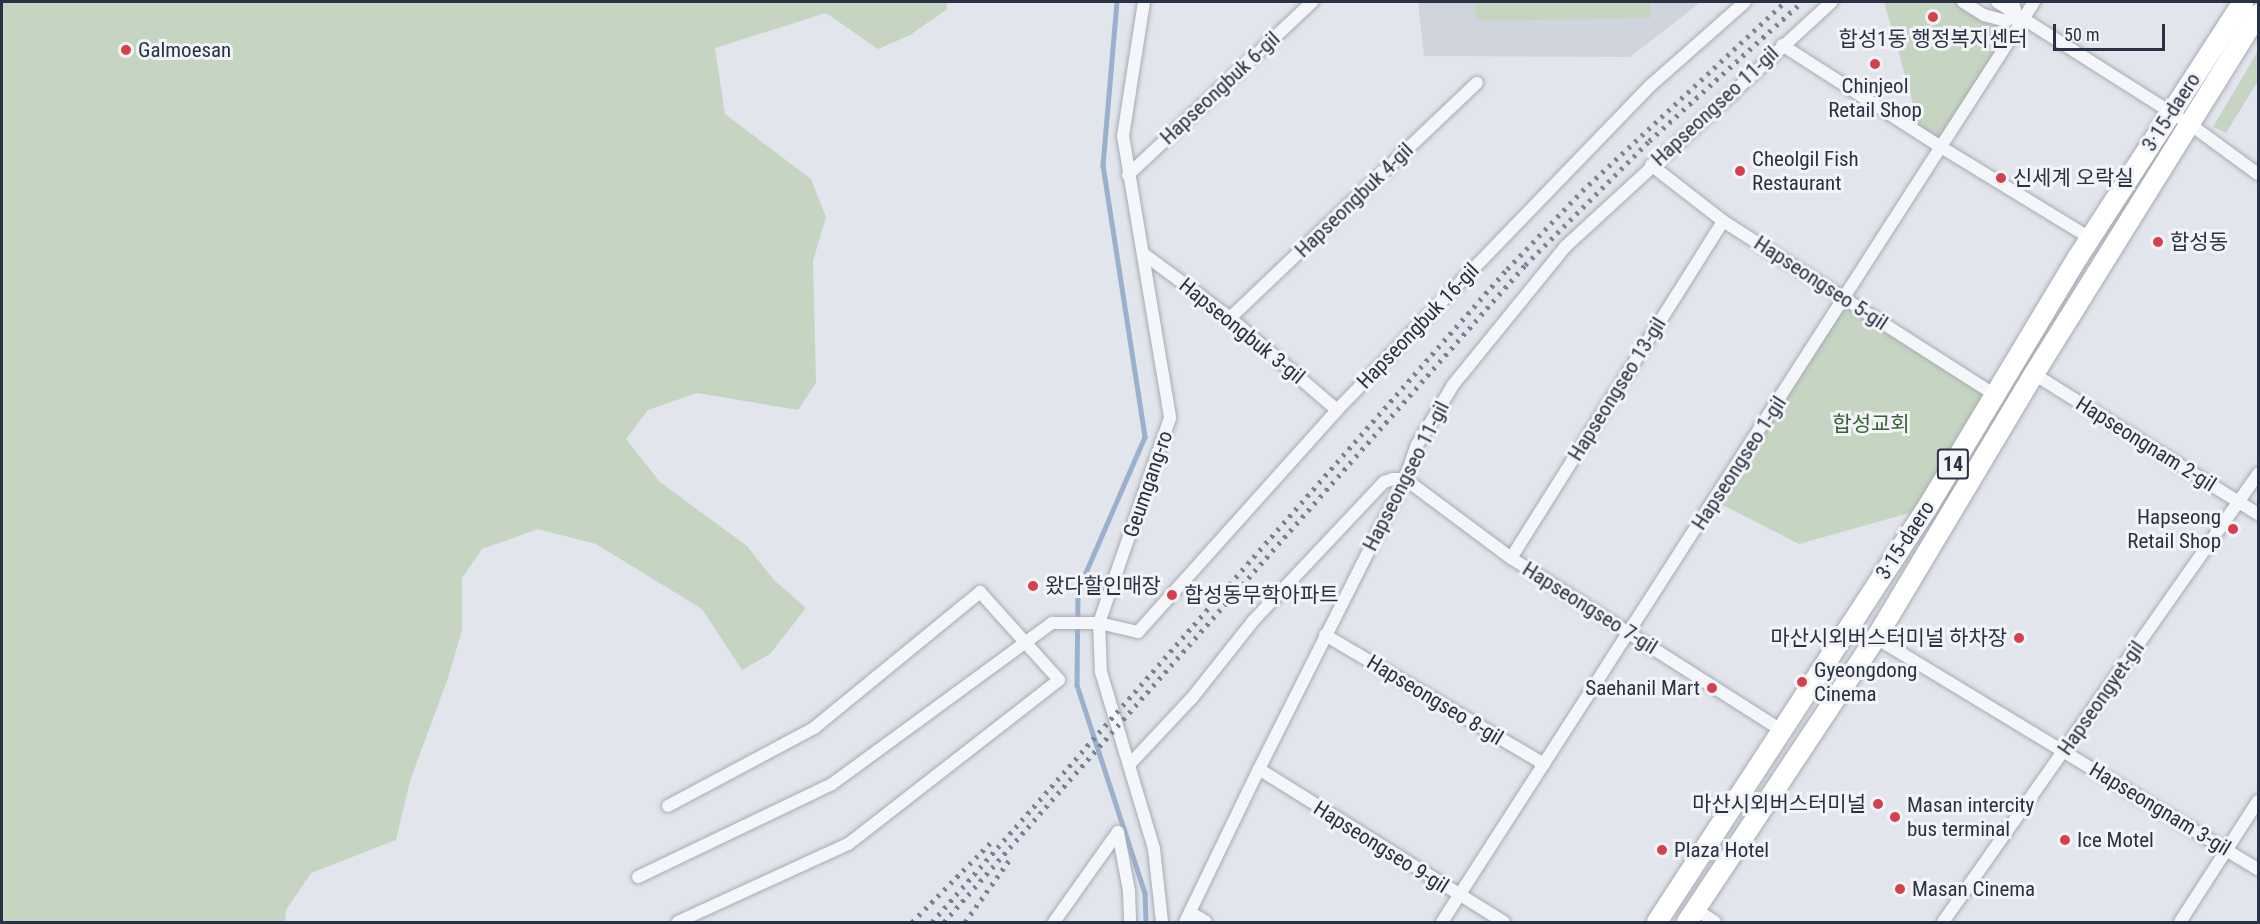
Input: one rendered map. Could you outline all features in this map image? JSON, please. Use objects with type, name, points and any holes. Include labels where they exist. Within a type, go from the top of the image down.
[{"type":"main road","name":"3·15-daero","points":[[1658,922],[1780,730],[1927,508],[2090,238],[2243,2]]},
{"type":"main road","name":"3·15-daero","points":[[1691,916],[1876,638],[2034,374],[2259,14]]},
{"type":"street","name":"Geumgang-ro","points":[[1144,2],[1123,136],[1128,176],[1145,255],[1170,418],[1096,623],[1101,672],[1154,849],[1162,922]]},
{"type":"street","name":"Hapseongbuk 6-gil","points":[[1128,176],[1312,2]]},
{"type":"street","name":"Hapseongbuk 16-gil","points":[[1096,623],[1138,632],[1337,410],[1651,85],[1745,2]]},
{"type":"street","name":"Hapseongseo 11-gil","points":[[1188,918],[1325,635],[1405,479],[1417,445],[1453,385],[1565,247],[1651,165],[1831,2]]},
{"type":"street","points":[[1963,2],[1984,15],[2006,21],[2017,11]]},
{"type":"street","points":[[1997,2],[2017,11],[2191,125],[2259,174]]},
{"type":"street","name":"Hapseongseo 1-gil","points":[[1442,922],[1941,147],[2017,11],[2034,2]]},
{"type":"street","points":[[1782,45],[1941,147],[2090,238]]},
{"type":"street","name":"Hapseongbuk 4-gil","points":[[1230,318],[1477,83]]},
{"type":"street","name":"Hapseongseo 5-gil","points":[[1651,165],[1723,221],[1995,394]]},
{"type":"street","name":"Hapseongseo 13-gil","points":[[1511,558],[1723,221]]},
{"type":"street","name":"Hapseongbuk 3-gil","points":[[1145,255],[1230,318],[1337,410]]},
{"type":"street","name":"Hapseongnam 2-gil","points":[[2034,374],[2259,514]]},
{"type":"street","name":"Hapseongyet-gil","points":[[1943,922],[2259,474]]},
{"type":"street","points":[[1129,765],[1192,698],[1253,621],[1384,482],[1405,479]]},
{"type":"street","name":"Hapseongseo 7-gil","points":[[1405,479],[1511,558],[1780,730]]},
{"type":"street","points":[[668,806],[814,728],[980,592],[1059,680],[848,844],[678,922]]},
{"type":"street","points":[[638,877],[832,784],[1052,622],[1096,623]]},
{"type":"street","name":"Hapseongseo 8-gil","points":[[1325,635],[1544,764]]},
{"type":"street","name":"Hapseongnam 3-gil","points":[[1876,638],[2259,869]]},
{"type":"street","name":"Hapseongseo 9-gil","points":[[1259,770],[1504,922]]},
{"type":"street","points":[[2180,922],[2259,801]]},
{"type":"street","points":[[1054,922],[1118,832],[1129,891],[1130,922]]},
{"type":"street","points":[[1691,916],[1715,922]]},
{"type":"street","points":[[1188,918],[1206,922]]},
{"type":"shaded area","points":[[1418,2],[1701,2],[1630,57],[1424,56]]},
{"type":"green space","points":[[2,2],[948,2],[946,10],[910,35],[878,49],[826,13],[715,48],[725,114],[811,179],[826,217],[813,261],[816,383],[798,410],[697,393],[648,410],[626,439],[660,482],[747,546],[774,580],[806,608],[770,654],[742,670],[702,609],[596,544],[538,529],[482,549],[462,578],[462,630],[448,678],[410,781],[396,840],[311,873],[286,910],[285,922],[2,922]]},
{"type":"green space","points":[[1475,2],[1650,2],[1651,18],[1476,21]]},
{"type":"green space","points":[[1884,2],[1963,2],[1984,15],[2022,19],[1941,147],[1910,128],[1916,114]]},
{"type":"green space","points":[[2258,51],[2258,81],[2226,133],[2213,127]]},
{"type":"green space","name":"합성교회","points":[[1844,299],[1995,395],[1927,508],[1799,544],[1715,501]]},
{"type":"waterway","points":[[1117,2],[1103,165],[1145,437],[1078,591],[1077,685],[1145,893],[1146,922]]},
{"type":"railway","points":[[932,922],[1507,269],[1582,191],[1785,2]]},
{"type":"railway","points":[[944,922],[1525,265],[1649,141],[1802,2]]},
{"type":"railway","points":[[912,922],[994,839]]},
{"type":"railway","points":[[965,922],[1010,859]]},
{"type":"place","name":"합성1동 행정복지센터","points":[[1933,17]]},
{"type":"place","name":"Galmoesan","points":[[126,50]]},
{"type":"place","name":"Chinjeol Retail Shop","points":[[1875,64]]},
{"type":"place","name":"Cheolgil Fish Restaurant","points":[[1740,171]]},
{"type":"place","name":"신세계 오락실","points":[[2001,178]]},
{"type":"place","name":"합성동","points":[[2158,242]]},
{"type":"place","name":"Hapseong Retail Shop","points":[[2233,529]]},
{"type":"place","name":"왔다할인매장","points":[[1033,586]]},
{"type":"place","name":"합성동무학아파트","points":[[1172,595]]},
{"type":"place","name":"마산시외버스터미널 하차장","points":[[2019,638]]},
{"type":"place","name":"Gyeongdong Cinema","points":[[1802,682]]},
{"type":"place","name":"Saehanil Mart","points":[[1712,688]]},
{"type":"place","name":"마산시외버스터미널","points":[[1878,804]]},
{"type":"place","name":"Masan intercity bus terminal","points":[[1895,817]]},
{"type":"place","name":"Ice Motel","points":[[2065,840]]},
{"type":"place","name":"Plaza Hotel","points":[[1662,850]]},
{"type":"place","name":"Masan Cinema","points":[[1900,889]]}]
